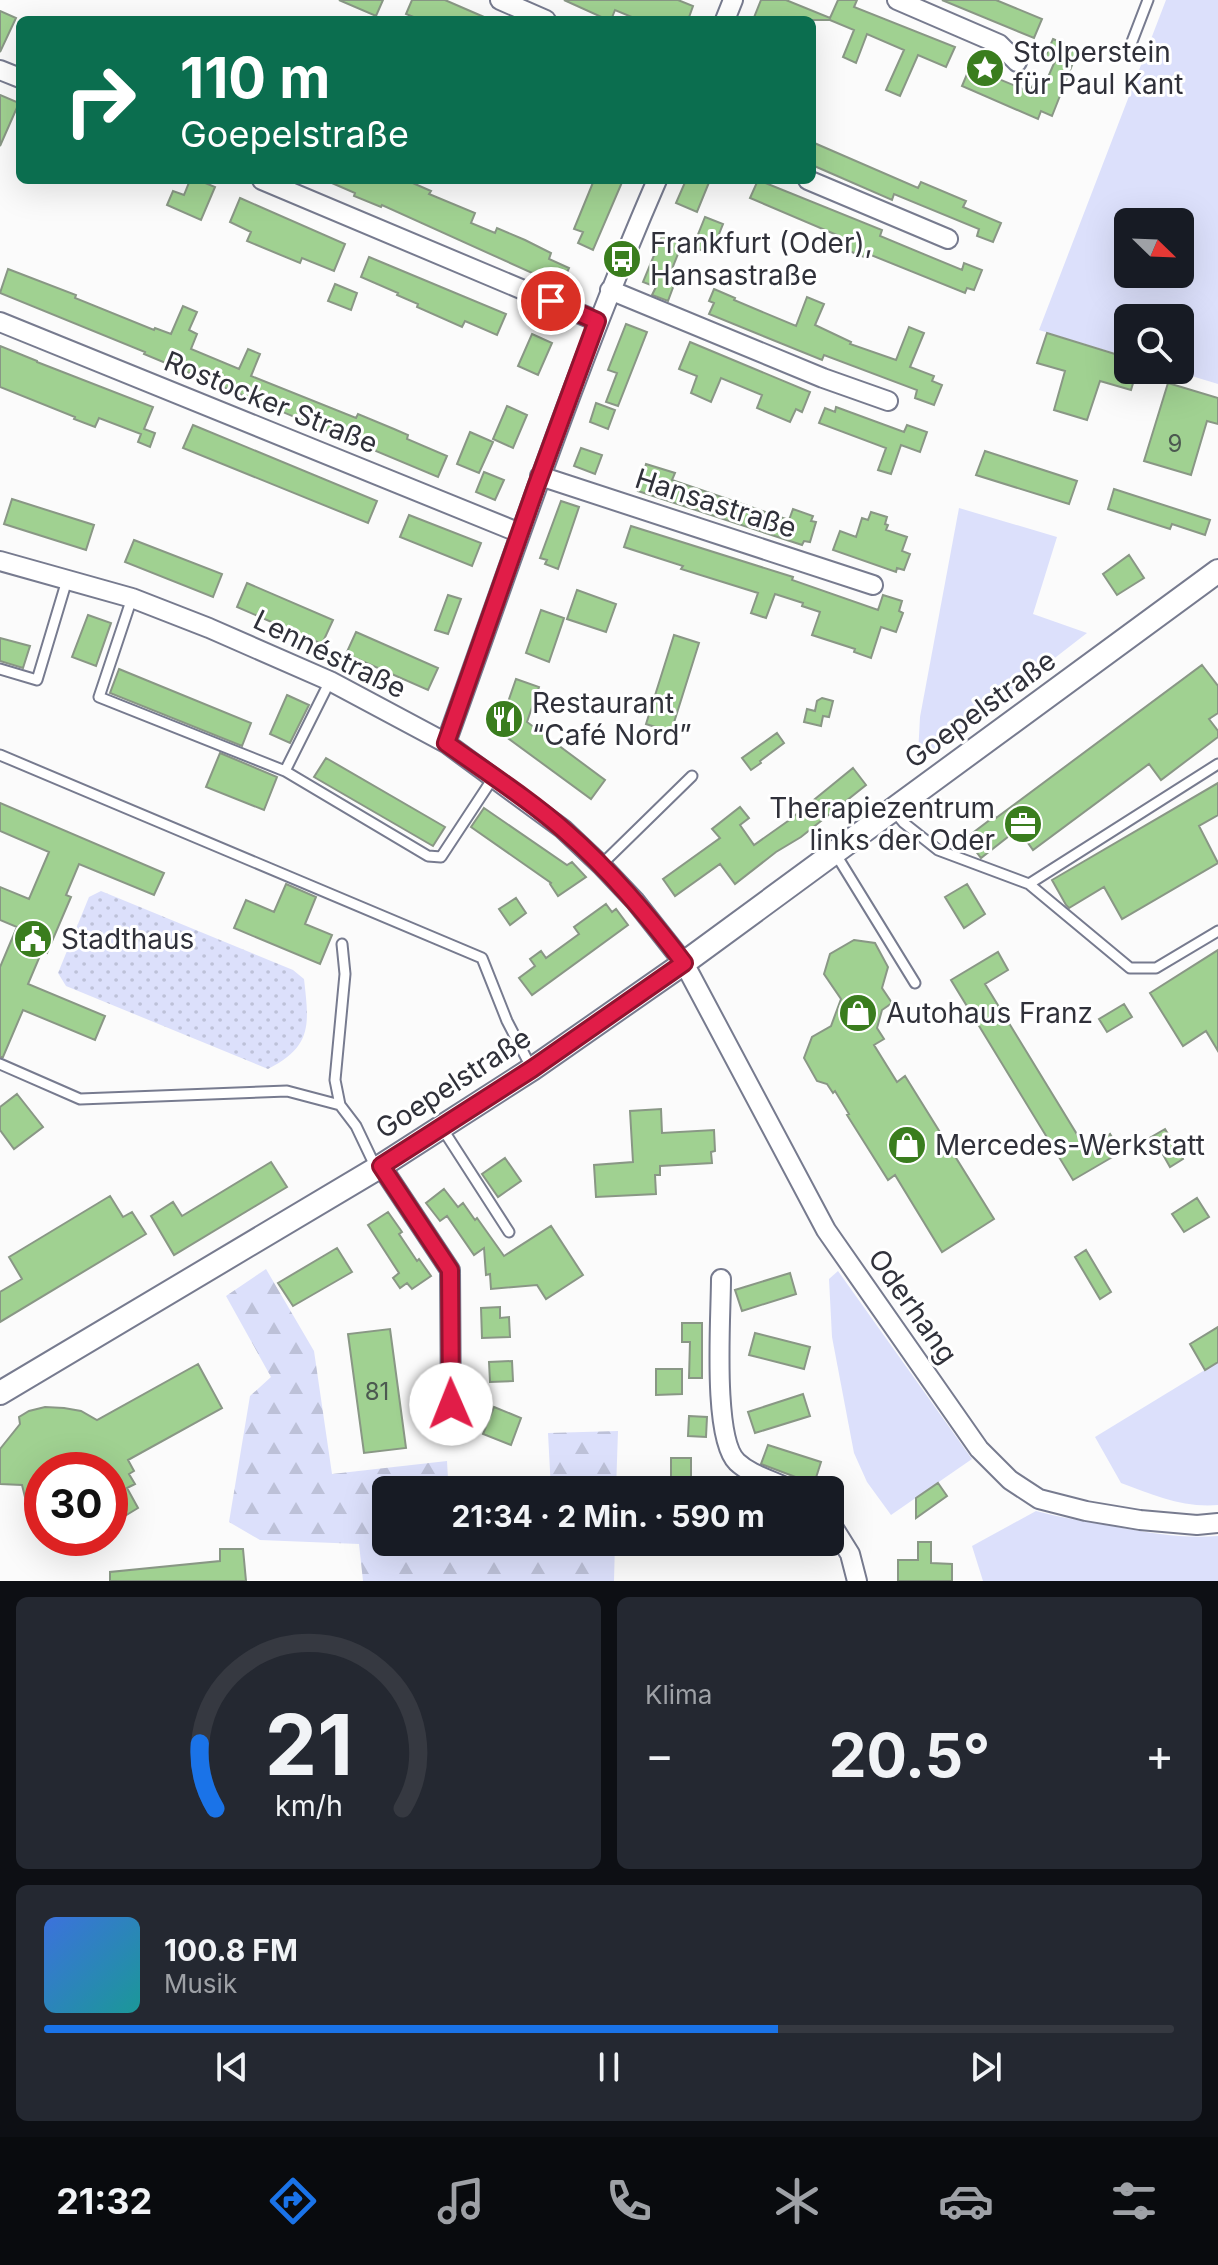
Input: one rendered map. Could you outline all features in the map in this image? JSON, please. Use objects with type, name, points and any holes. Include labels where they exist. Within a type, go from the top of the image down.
[{"type":"street","points":[[500,0],[537,16]]},
{"type":"street","points":[[897,0],[999,44],[1017,62]]},
{"type":"street","points":[[816,183],[948,239]]},
{"type":"street","points":[[272,184],[597,321]]},
{"type":"street","points":[[446,743],[597,321],[655,184]]},
{"type":"street","points":[[610,290],[823,378],[888,401]]},
{"type":"street","name":"Rostocker Straße","points":[[0,322],[520,533]]},
{"type":"street","name":"Hansastraße","points":[[540,476],[873,585]]},
{"type":"street","name":"Lennéstraße","points":[[0,561],[132,598],[209,628],[330,681],[446,743],[563,829],[635,901],[684,963]]},
{"type":"street","name":"Goepelstraße","points":[[0,1393],[378,1167],[532,1069],[684,963],[1218,571]]},
{"type":"street","name":"Oderhang","points":[[684,963],[826,1230],[979,1449],[1010,1480],[1039,1499],[1140,1520],[1197,1525],[1218,1523]]},
{"type":"street","name":"Goepelstraße","points":[[378,1167],[450,1270],[451,1422]]},
{"type":"street","points":[[721,1279],[721,1416],[727,1447],[735,1460],[759,1476]]},
{"type":"street","points":[[844,1542],[857,1581]]},
{"type":"lane","points":[[1128,52],[1148,0]]},
{"type":"lane","points":[[0,669],[37,680],[67,580]]},
{"type":"lane","points":[[132,598],[99,697],[285,771],[428,856],[441,857],[493,778]]},
{"type":"lane","points":[[285,771],[330,681]]},
{"type":"lane","points":[[0,755],[482,958],[507,1021],[532,1069]]},
{"type":"lane","points":[[1029,884],[1218,764]]},
{"type":"lane","points":[[601,865],[692,776]]},
{"type":"lane","points":[[893,810],[904,823],[938,850],[1029,884],[1130,968],[1156,968],[1218,931]]},
{"type":"lane","points":[[835,853],[915,983]]},
{"type":"lane","points":[[342,944],[345,974],[335,1080],[340,1105],[356,1126],[378,1167]]},
{"type":"lane","points":[[0,1064],[80,1099],[287,1091],[340,1105]]},
{"type":"lane","points":[[441,1127],[509,1232]]},
{"type":"green space","points":[[1166,0],[1218,0],[1218,384],[1194,377],[1194,304],[1114,304],[1114,353],[1039,330]]},
{"type":"green space","points":[[959,508],[1057,537],[1033,614],[1087,633],[924,759],[918,755],[920,717]]},
{"type":"green space","points":[[101,891],[293,970],[304,979],[307,1021],[305,1032],[293,1052],[268,1069],[66,986],[58,973],[89,897]]},
{"type":"green space","points":[[266,1269],[314,1351],[332,1474],[447,1461],[448,1476],[372,1476],[372,1556],[615,1556],[614,1581],[363,1581],[359,1544],[260,1540],[229,1522],[250,1396],[271,1377],[226,1296]]},
{"type":"green space","points":[[838,1271],[972,1459],[891,1515],[867,1482],[854,1453],[832,1337],[829,1279]]},
{"type":"green space","points":[[1218,1362],[1218,1505],[1180,1503],[1121,1483],[1095,1437]]},
{"type":"green space","points":[[618,1431],[616,1476],[550,1476],[548,1433]]},
{"type":"green space","points":[[1036,1511],[1154,1533],[1218,1536],[1218,1581],[983,1581],[972,1546]]},
{"type":"building","points":[[339,0],[383,0],[376,16]]},
{"type":"building","points":[[412,0],[445,0],[482,16],[411,16],[406,14]]},
{"type":"building","points":[[564,0],[678,0],[693,6],[689,16],[629,16],[615,10],[613,16],[599,16]]},
{"type":"building","points":[[761,0],[786,0],[830,18],[838,0],[857,0],[854,7],[955,47],[946,67],[918,55],[900,96],[886,90],[904,50],[867,34],[856,63],[843,57],[854,30],[830,20],[816,20],[816,16],[755,16]]},
{"type":"building","points":[[942,0],[996,0],[1042,19],[1034,38]]},
{"type":"building","points":[[0,11],[16,18],[0,52]]},
{"type":"building","points":[[1053,39],[1078,50],[1052,116],[1041,111],[1038,119],[962,86],[970,67],[1030,92],[1033,85],[1043,89],[1055,61],[1045,57]]},
{"type":"building","points":[[0,95],[16,102],[16,110],[0,146]]},
{"type":"building","points":[[816,144],[918,188],[921,182],[966,201],[963,207],[1001,223],[993,242],[977,236],[979,229],[894,194],[892,200],[816,167]]},
{"type":"building","points":[[188,184],[215,187],[201,220],[167,205],[173,191],[184,195]]},
{"type":"building","points":[[334,184],[415,184],[431,191],[429,194],[475,213],[471,223],[495,233],[497,228],[525,240],[551,253],[549,259],[569,268],[563,282],[543,273],[541,277],[382,205],[354,196],[355,193]]},
{"type":"building","points":[[592,184],[621,184],[593,250],[578,243],[583,232],[574,229]]},
{"type":"building","points":[[684,184],[708,184],[697,212],[676,203]]},
{"type":"building","points":[[756,184],[768,184],[882,230],[880,236],[962,270],[964,263],[982,270],[974,290],[967,288],[965,293],[866,253],[864,257],[832,247],[837,235],[750,198]]},
{"type":"building","points":[[240,198],[345,244],[334,271],[302,258],[300,263],[247,241],[251,232],[230,222]]},
{"type":"building","points":[[705,217],[723,224],[711,254],[693,247]]},
{"type":"building","points":[[662,236],[682,244],[668,279],[675,282],[668,301],[652,295],[656,287],[643,282]]},
{"type":"building","points":[[369,257],[506,314],[497,335],[465,321],[462,327],[361,277]]},
{"type":"building","points":[[8,269],[154,330],[171,334],[183,306],[197,312],[189,330],[197,334],[191,349],[239,369],[248,349],[260,354],[251,376],[356,418],[358,414],[447,456],[438,477],[0,293]]},
{"type":"building","points":[[335,284],[357,293],[351,310],[328,301]]},
{"type":"building","points":[[714,289],[796,326],[807,297],[824,304],[815,325],[850,344],[896,360],[909,327],[924,333],[910,367],[934,376],[932,381],[942,385],[934,405],[915,398],[917,390],[824,355],[822,360],[709,314],[714,303],[709,301]]},
{"type":"building","points":[[626,324],[647,332],[618,406],[606,402],[617,373],[608,370]]},
{"type":"building","points":[[1047,333],[1114,354],[1114,384],[1133,384],[1131,390],[1100,381],[1087,420],[1054,410],[1065,371],[1037,363]]},
{"type":"building","points":[[532,334],[552,343],[538,375],[518,366]]},
{"type":"building","points":[[690,342],[810,392],[802,412],[796,409],[790,422],[757,408],[762,395],[721,378],[711,402],[691,393],[697,376],[679,369]]},
{"type":"building","points":[[0,346],[153,407],[144,429],[155,433],[150,447],[138,442],[141,434],[99,418],[95,427],[0,387]]},
{"type":"building","points":[[1168,384],[1218,398],[1218,424],[1207,421],[1191,475],[1144,461]]},
{"type":"building","points":[[596,403],[615,410],[608,429],[590,422]]},
{"type":"building","points":[[507,406],[527,415],[513,448],[493,439]]},
{"type":"building","points":[[836,407],[904,432],[907,425],[927,432],[920,452],[901,445],[891,474],[878,470],[886,448],[819,423],[825,408],[835,412]]},
{"type":"building","points":[[193,425],[377,501],[368,523],[183,448]]},
{"type":"building","points":[[470,432],[493,442],[479,473],[457,464]]},
{"type":"building","points":[[581,448],[602,455],[595,474],[574,466]]},
{"type":"building","points":[[985,451],[1077,481],[1069,504],[976,475]]},
{"type":"building","points":[[646,464],[675,473],[672,480],[789,520],[793,509],[813,516],[811,521],[816,522],[810,542],[804,541],[802,545],[638,491]]},
{"type":"building","points":[[484,472],[504,480],[495,500],[476,492]]},
{"type":"building","points":[[1114,489],[1210,520],[1205,535],[1172,524],[1170,529],[1108,509]]},
{"type":"building","points":[[12,499],[94,525],[86,550],[4,524]]},
{"type":"building","points":[[561,501],[579,507],[558,569],[545,564],[547,560],[540,558]]},
{"type":"building","points":[[871,512],[887,517],[886,530],[907,537],[902,551],[910,554],[904,570],[897,568],[896,572],[833,550],[840,531],[856,537],[862,518],[868,520]]},
{"type":"building","points":[[409,515],[481,543],[472,566],[400,537]]},
{"type":"building","points":[[631,526],[793,577],[792,580],[878,610],[883,595],[902,601],[899,611],[903,613],[896,632],[881,627],[871,658],[854,652],[855,649],[812,635],[820,612],[802,606],[803,603],[775,594],[766,618],[751,613],[758,593],[624,547]]},
{"type":"building","points":[[134,540],[222,574],[213,597],[125,562]]},
{"type":"building","points":[[1129,555],[1144,578],[1117,595],[1103,574]]},
{"type":"building","points":[[247,583],[333,620],[322,644],[237,607]]},
{"type":"building","points":[[577,590],[616,604],[606,632],[567,619]]},
{"type":"building","points":[[448,595],[461,599],[448,634],[435,630]]},
{"type":"building","points":[[541,610],[564,618],[549,662],[526,653]]},
{"type":"building","points":[[88,615],[111,623],[96,666],[72,657]]},
{"type":"building","points":[[356,632],[438,668],[428,690],[346,654]]},
{"type":"building","points":[[674,635],[699,643],[671,732],[646,724]]},
{"type":"building","points":[[0,638],[30,646],[23,668],[0,661]]},
{"type":"building","points":[[1202,665],[1218,686],[1218,713],[1209,719],[1218,731],[1218,737],[1161,780],[1149,764],[1033,850],[1018,829],[981,858],[966,838]]},
{"type":"building","points":[[119,669],[251,723],[242,746],[110,693]]},
{"type":"building","points":[[516,679],[539,687],[527,722],[605,780],[591,799],[498,731]]},
{"type":"building","points":[[287,695],[309,705],[290,743],[270,734]]},
{"type":"building","points":[[822,698],[833,701],[829,717],[823,716],[821,726],[804,722],[807,709],[815,711],[817,701]]},
{"type":"building","points":[[777,733],[784,743],[751,770],[742,758]]},
{"type":"building","points":[[220,753],[277,777],[264,810],[206,787]]},
{"type":"building","points":[[326,758],[445,827],[433,846],[314,777]]},
{"type":"building","points":[[853,768],[866,785],[735,884],[720,864],[675,896],[663,879],[720,838],[712,829],[740,807],[749,818],[740,825],[754,845]]},
{"type":"building","points":[[1218,783],[1218,815],[1199,826],[1218,863],[1122,919],[1104,887],[1069,908],[1066,905],[1052,880]]},
{"type":"building","name":"Stadthaus","points":[[0,803],[164,873],[154,895],[79,864],[66,895],[71,897],[47,953],[42,951],[28,984],[105,1016],[95,1040],[23,1010],[3,1057],[0,1057],[0,967],[17,927],[0,920],[0,887],[29,899],[49,852],[0,831]]},
{"type":"building","points":[[484,808],[567,865],[572,862],[586,877],[558,896],[551,883],[471,827]]},
{"type":"building","points":[[286,884],[316,897],[305,924],[332,935],[320,964],[234,928],[246,900],[274,912]]},
{"type":"building","points":[[967,884],[985,914],[964,928],[945,897]]},
{"type":"building","points":[[516,898],[526,913],[510,925],[499,909]]},
{"type":"building","points":[[606,904],[612,912],[616,909],[628,925],[532,995],[519,978],[535,966],[530,959],[541,951],[546,958],[579,934],[574,927]]},
{"type":"building","name":"Mercedes-Werkstatt","points":[[854,940],[875,943],[888,967],[882,988],[892,1003],[882,1010],[877,1028],[884,1039],[874,1045],[897,1082],[905,1076],[994,1219],[942,1252],[895,1175],[888,1180],[835,1091],[833,1093],[827,1084],[817,1081],[804,1058],[812,1037],[831,1026],[841,999],[824,974],[830,954]]},
{"type":"building","points":[[1218,950],[1218,1051],[1206,1031],[1183,1046],[1150,993]]},
{"type":"building","points":[[998,952],[1008,970],[985,984],[1086,1149],[1110,1134],[1121,1152],[1073,1180],[951,980]]},
{"type":"building","points":[[1124,1004],[1132,1017],[1107,1032],[1099,1019]]},
{"type":"building","points":[[17,1094],[43,1127],[14,1149],[0,1130],[0,1107]]},
{"type":"building","points":[[661,1109],[662,1133],[714,1130],[712,1163],[660,1166],[660,1175],[655,1175],[656,1194],[596,1197],[594,1165],[633,1162],[630,1111]]},
{"type":"building","points":[[1165,1129],[1183,1159],[1170,1167],[1161,1151],[1155,1154],[1146,1140]]},
{"type":"building","points":[[505,1158],[521,1181],[498,1197],[482,1174]]},
{"type":"building","points":[[271,1162],[287,1187],[174,1255],[151,1216],[173,1202],[182,1216]]},
{"type":"building","points":[[444,1189],[458,1207],[463,1203],[475,1220],[477,1218],[504,1256],[551,1226],[583,1275],[546,1299],[537,1285],[491,1289],[490,1274],[486,1275],[484,1248],[474,1255],[447,1216],[440,1221],[426,1203]]},
{"type":"building","points":[[110,1196],[123,1217],[132,1212],[146,1234],[0,1322],[0,1292],[22,1279],[9,1257]]},
{"type":"building","points":[[1197,1198],[1209,1217],[1184,1232],[1172,1214]]},
{"type":"building","points":[[388,1212],[417,1261],[419,1259],[431,1276],[412,1289],[407,1283],[400,1288],[393,1278],[399,1273],[368,1225]]},
{"type":"building","points":[[337,1248],[352,1272],[293,1306],[278,1283]]},
{"type":"building","points":[[1086,1250],[1111,1292],[1100,1299],[1075,1257]]},
{"type":"building","points":[[790,1273],[796,1294],[742,1311],[735,1290]]},
{"type":"building","points":[[500,1307],[500,1318],[509,1317],[510,1337],[482,1338],[481,1308]]},
{"type":"building","points":[[682,1323],[702,1323],[702,1378],[689,1378],[690,1342],[682,1342]]},
{"type":"building","points":[[1218,1327],[1218,1362],[1205,1370],[1190,1344]]},
{"type":"building","points":[[390,1329],[406,1448],[364,1453],[348,1334]]},
{"type":"building","points":[[755,1333],[810,1347],[804,1369],[749,1355]]},
{"type":"building","points":[[512,1361],[513,1381],[490,1382],[489,1362]]},
{"type":"building","points":[[198,1364],[222,1408],[128,1460],[128,1452],[24,1452],[24,1493],[22,1485],[0,1484],[0,1449],[20,1424],[19,1417],[45,1407],[81,1411],[97,1420]]},
{"type":"building","points":[[656,1369],[682,1369],[682,1394],[656,1395]]},
{"type":"building","points":[[803,1394],[810,1416],[755,1433],[748,1412]]},
{"type":"building","points":[[494,1407],[521,1418],[511,1445],[483,1434]]},
{"type":"building","points":[[689,1416],[707,1417],[706,1437],[688,1436]]},
{"type":"building","points":[[768,1445],[821,1462],[817,1476],[793,1476],[761,1464]]},
{"type":"building","points":[[671,1458],[691,1458],[691,1476],[671,1476]]},
{"type":"building","points":[[128,1460],[134,1471],[129,1474],[135,1484],[128,1488]]},
{"type":"building","points":[[938,1483],[947,1496],[916,1518],[916,1498]]},
{"type":"building","points":[[128,1490],[138,1508],[128,1514]]},
{"type":"building","points":[[918,1542],[931,1542],[931,1563],[952,1564],[952,1581],[898,1581],[898,1560],[918,1560]]},
{"type":"building","points":[[220,1549],[243,1549],[246,1581],[110,1581],[110,1572],[220,1561]]},
{"type":"place","name":"Stolperstein für Paul Kant","points":[[985,68]]},
{"type":"place","name":"Frankfurt (Oder), Hansastraße","points":[[622,259]]},
{"type":"place","name":"Restaurant “Café Nord”","points":[[504,719]]},
{"type":"place","name":"Therapiezentrum links der Oder","points":[[1023,824]]},
{"type":"place","name":"Stadthaus","points":[[33,939]]},
{"type":"place","name":"Autohaus Franz","points":[[858,1013]]},
{"type":"place","name":"Mercedes-Werkstatt","points":[[907,1145]]},
{"type":"route","points":[[451,1404],[450,1270],[381,1166],[532,1069],[684,963],[635,901],[563,829],[446,743],[597,321],[551,301]]}]
